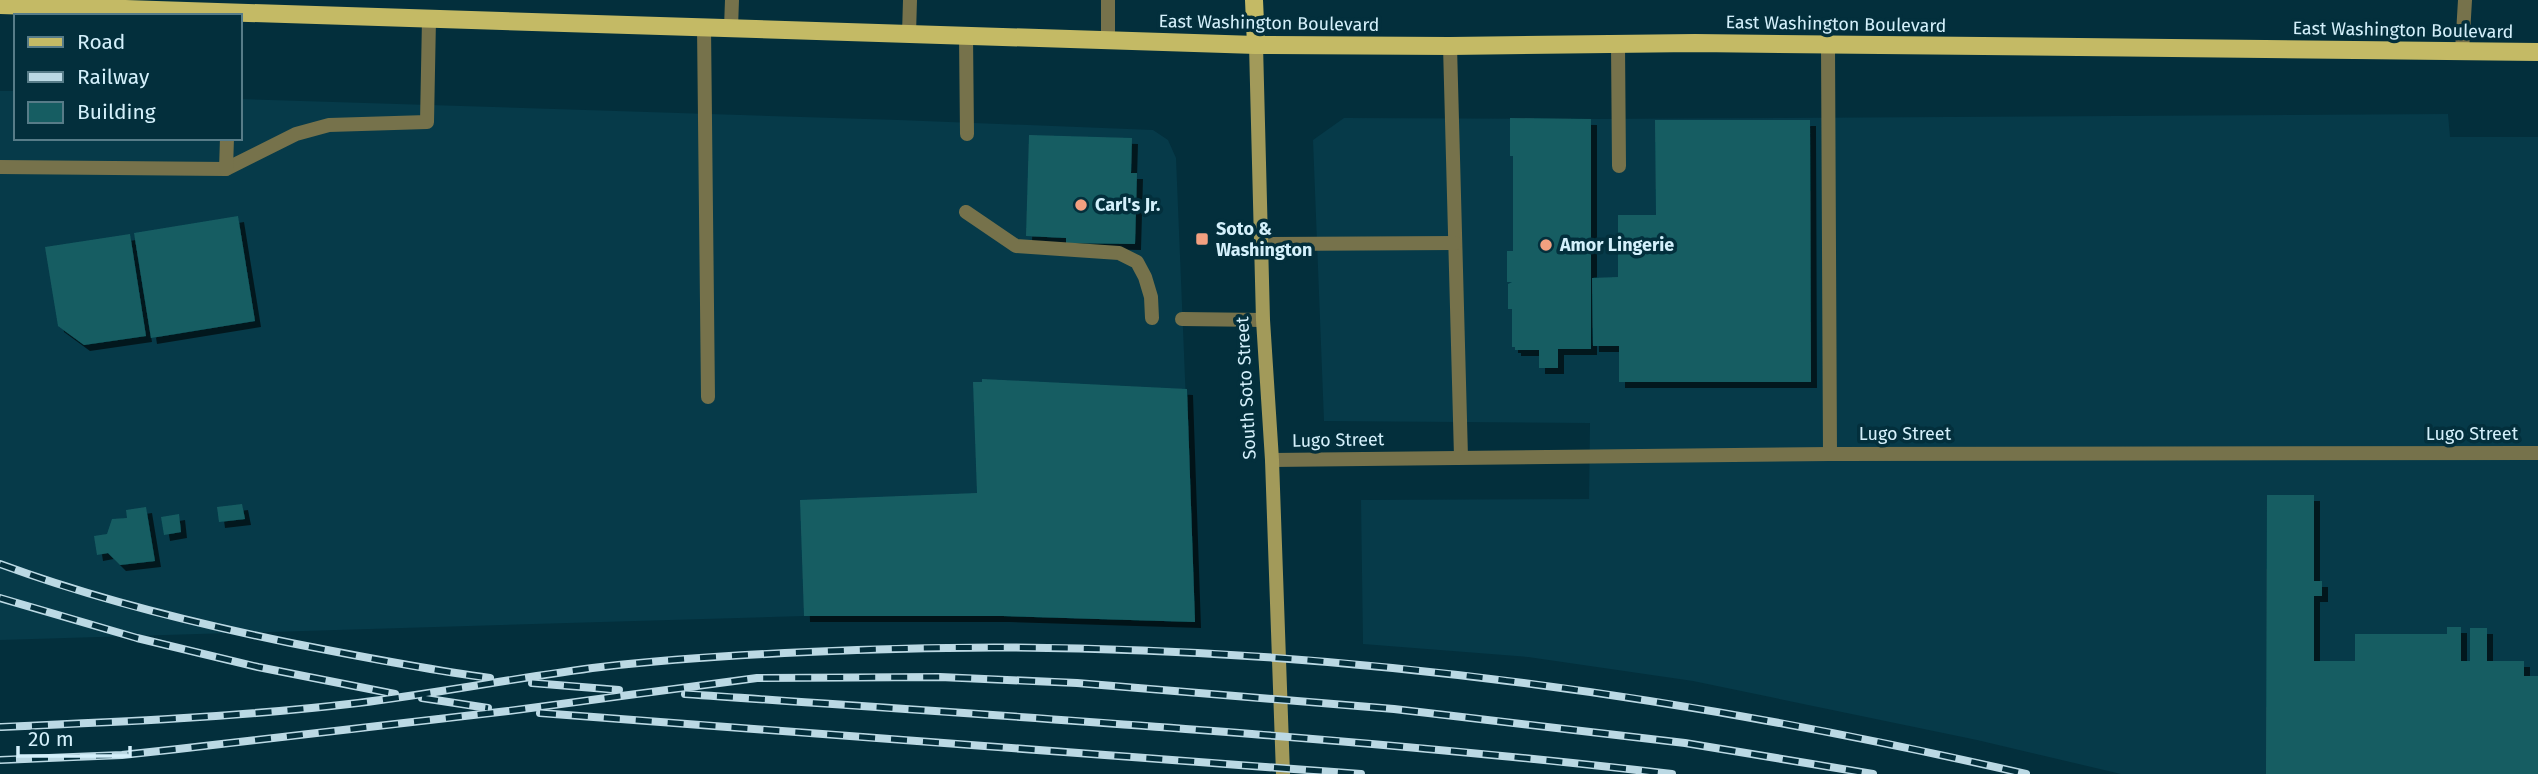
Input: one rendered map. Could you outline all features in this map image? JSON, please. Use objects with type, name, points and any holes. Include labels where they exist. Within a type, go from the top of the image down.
[{"type":"main road","name":"South Soto Street","points":[[1254,0],[1263,320],[1272,460],[1283,774]]},
{"type":"main road","name":"East Washington Boulevard","points":[[0,5],[232,14]]},
{"type":"main road","name":"East Washington Boulevard","points":[[242,14],[1256,45],[1828,45],[2538,52]]},
{"type":"street","points":[[731,28],[732,0]]},
{"type":"street","points":[[909,34],[910,0]]},
{"type":"street","points":[[1108,0],[1108,40]]},
{"type":"street","points":[[2462,51],[2465,0]]},
{"type":"street","points":[[0,167],[226,169],[296,135],[329,125],[427,122],[429,19]]},
{"type":"street","points":[[704,27],[708,397]]},
{"type":"street","points":[[966,36],[967,135]]},
{"type":"street","points":[[1618,45],[1619,166]]},
{"type":"street","points":[[1828,45],[1830,454]]},
{"type":"street","points":[[1450,46],[1461,457]]},
{"type":"street","points":[[226,169],[228,140]]},
{"type":"street","points":[[966,212],[1016,246],[1119,253],[1137,262],[1151,297],[1152,318]]},
{"type":"street","points":[[1261,244],[1455,243]]},
{"type":"street","points":[[1182,319],[1263,320]]},
{"type":"street","name":"Lugo Street","points":[[1272,460],[1830,454],[2538,453]]},
{"type":"shaded area","points":[[0,91],[14,91],[14,140],[242,140],[242,99],[1153,130],[1168,140],[1176,158],[1195,622],[1003,616],[804,616],[0,640]]},
{"type":"shaded area","points":[[2448,114],[2450,137],[2538,137],[2538,774],[2121,774],[1977,740],[1693,681],[1528,657],[1363,644],[1361,500],[1589,499],[1590,423],[1324,421],[1313,140],[1344,118]]},
{"type":"building","points":[[1510,118],[1591,119],[1591,349],[1558,349],[1558,368],[1539,368],[1539,350],[1515,350],[1515,347],[1512,347],[1512,309],[1508,309],[1508,284],[1512,282],[1507,282],[1507,251],[1513,251],[1513,156],[1510,156]]},
{"type":"building","points":[[1655,120],[1810,120],[1811,382],[1619,382],[1619,346],[1593,346],[1592,278],[1618,277],[1618,215],[1656,215]]},
{"type":"building","name":"Carl's Jr.","points":[[1029,135],[1132,138],[1131,173],[1137,173],[1135,244],[1066,243],[1066,238],[1026,236]]},
{"type":"building","points":[[238,216],[255,321],[151,338],[134,233]]},
{"type":"building","points":[[130,234],[146,336],[84,345],[58,326],[45,247]]},
{"type":"building","points":[[982,379],[1187,389],[1195,622],[1003,616],[804,616],[800,500],[977,493],[973,382],[982,382]]},
{"type":"building","points":[[2267,495],[2314,495],[2314,581],[2322,581],[2322,596],[2314,596],[2314,661],[2355,661],[2355,634],[2447,634],[2447,627],[2461,627],[2461,661],[2470,661],[2470,628],[2487,628],[2487,661],[2524,661],[2524,676],[2538,676],[2538,774],[2266,774]]},
{"type":"building","points":[[242,504],[245,519],[219,522],[217,507]]},
{"type":"building","points":[[146,507],[155,561],[120,565],[108,553],[97,555],[94,536],[107,534],[112,519],[127,518],[126,510]]},
{"type":"building","points":[[179,514],[181,532],[164,535],[161,517]]},
{"type":"railway","points":[[0,564],[108,599],[218,627],[365,657],[490,678]]},
{"type":"railway","points":[[0,598],[137,638],[258,667],[395,694]]},
{"type":"railway","points":[[0,727],[313,708],[540,675],[665,661],[857,650],[1004,647],[1299,659],[1446,673],[1737,715],[2026,774]]},
{"type":"railway","points":[[0,760],[122,755],[178,749],[508,711],[757,678],[940,677],[1077,683],[1394,709],[1685,743],[1873,774]]},
{"type":"railway","points":[[532,683],[619,690]]},
{"type":"railway","points":[[685,694],[1303,738],[1672,774]]},
{"type":"railway","points":[[422,698],[488,708]]},
{"type":"railway","points":[[540,713],[1361,774]]},
{"type":"place","name":"Carl's Jr.","points":[[1081,205]]},
{"type":"place","name":"Soto & Washington","points":[[1202,239]]},
{"type":"place","name":"Amor Lingerie","points":[[1546,245]]}]
